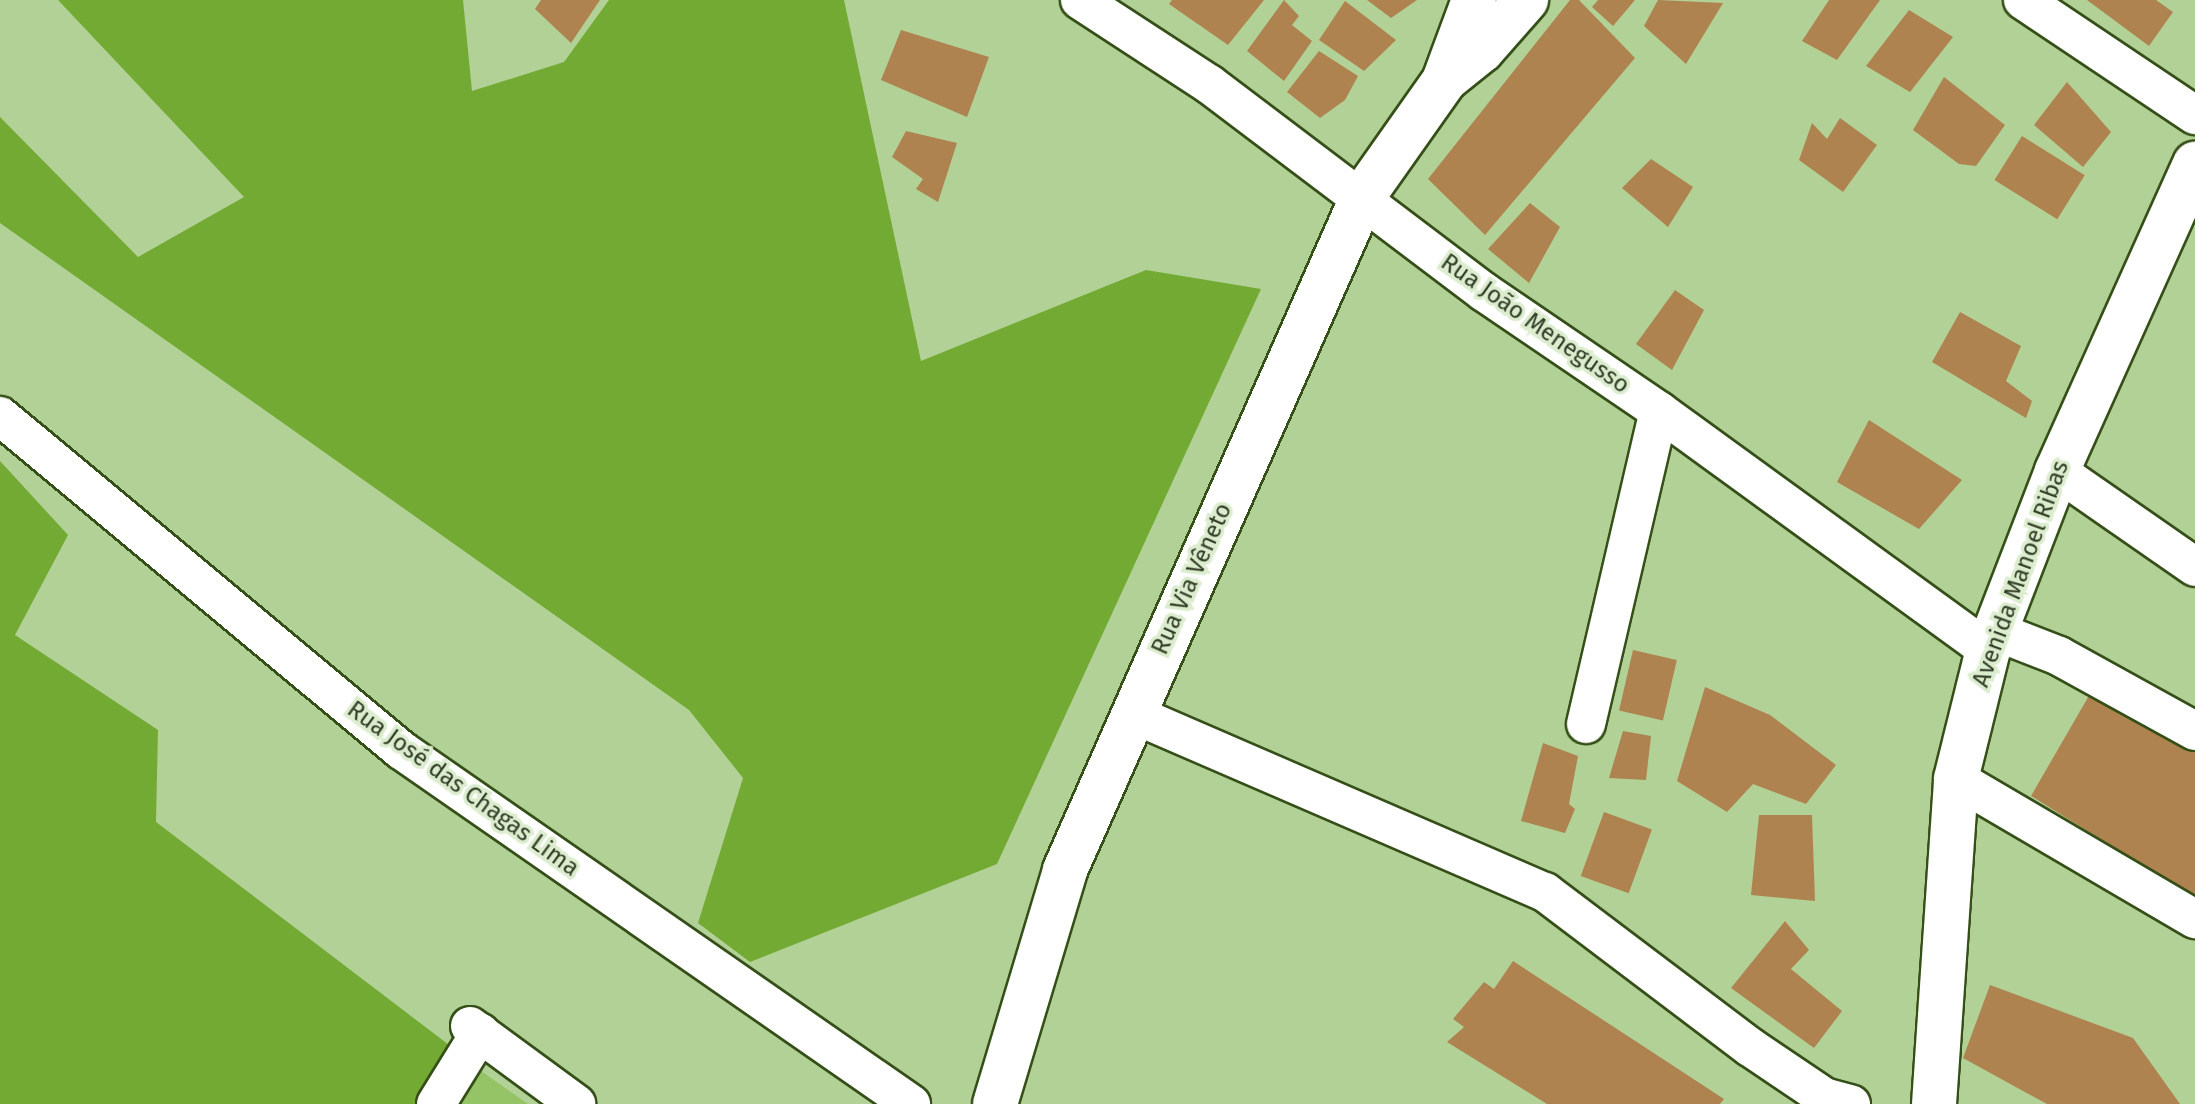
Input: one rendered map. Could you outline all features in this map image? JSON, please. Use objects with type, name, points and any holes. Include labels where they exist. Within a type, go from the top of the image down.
[{"type":"main road","name":"Rua Via Vêneto","points":[[995,1104],[1065,870],[1363,196],[1444,81],[1474,0]]},
{"type":"main road","name":"Rua Via Vêneto","points":[[1444,81],[1482,50],[1526,0]]},
{"type":"main road","name":"Avenida Manoel Ribas","points":[[1934,1104],[1956,779],[1991,641],[2057,471],[2195,164]]},
{"type":"street","name":"Rua João Menegusso","points":[[1080,0],[1209,84],[1363,196],[1484,292],[1991,641],[2059,656],[2195,731]]},
{"type":"street","points":[[2023,0],[2195,115]]},
{"type":"street","points":[[1586,724],[1659,411]]},
{"type":"street","name":"Rua José das Chagas Lima","points":[[0,416],[401,750],[911,1104]]},
{"type":"street","points":[[2057,471],[2195,567]]},
{"type":"street","points":[[1133,714],[1545,892],[1832,1102]]},
{"type":"street","points":[[1956,779],[2195,919]]},
{"type":"street","points":[[436,1104],[475,1030],[576,1104]]},
{"type":"green space","points":[[58,0],[463,0],[472,91],[564,62],[609,0],[844,0],[921,361],[1146,270],[1261,289],[997,864],[750,962],[698,923],[743,778],[689,710],[0,223],[0,117],[138,257],[244,197]]},
{"type":"green space","points":[[0,461],[68,535],[15,635],[158,730],[156,822],[453,1048],[424,1104],[0,1104]]},
{"type":"green space","points":[[471,1064],[528,1104],[445,1104]]},
{"type":"building","points":[[541,0],[600,0],[571,43],[535,9]]},
{"type":"building","points":[[1172,0],[1264,0],[1228,45],[1169,4]]},
{"type":"building","points":[[1284,0],[1299,16],[1292,25],[1312,41],[1284,81],[1247,51]]},
{"type":"building","points":[[1367,0],[1417,0],[1391,18]]},
{"type":"building","points":[[1570,0],[1579,0],[1635,58],[1485,235],[1428,179]]},
{"type":"building","points":[[1598,0],[1635,0],[1613,26],[1592,7]]},
{"type":"building","points":[[1658,0],[1723,3],[1686,64],[1644,26]]},
{"type":"building","points":[[1829,0],[1880,0],[1837,60],[1802,41]]},
{"type":"building","points":[[2087,0],[2156,0],[2173,12],[2149,46]]},
{"type":"building","points":[[1345,1],[1396,40],[1364,71],[1319,40]]},
{"type":"building","points":[[1909,10],[1953,37],[1910,92],[1866,66]]},
{"type":"building","points":[[901,30],[989,57],[967,117],[881,80]]},
{"type":"building","points":[[1319,51],[1358,76],[1345,100],[1320,118],[1287,92]]},
{"type":"building","points":[[1944,77],[2005,125],[1976,166],[1959,164],[1913,130]]},
{"type":"building","points":[[2067,82],[2111,132],[2083,167],[2034,125]]},
{"type":"building","points":[[1840,118],[1877,145],[1843,192],[1799,160],[1812,123],[1827,139]]},
{"type":"building","points":[[906,131],[957,143],[938,202],[916,189],[923,179],[892,157]]},
{"type":"building","points":[[2022,136],[2085,175],[2057,219],[1994,180]]},
{"type":"building","points":[[1651,159],[1693,187],[1668,227],[1622,188]]},
{"type":"building","points":[[1530,203],[1560,227],[1529,283],[1488,249]]},
{"type":"building","points":[[1675,290],[1704,310],[1672,370],[1636,344]]},
{"type":"building","points":[[1960,312],[2021,346],[2006,381],[2032,401],[2026,418],[1932,362]]},
{"type":"building","points":[[1869,420],[1962,480],[1919,529],[1837,482]]},
{"type":"building","points":[[1633,650],[1677,660],[1663,721],[1619,710]]},
{"type":"building","points":[[1705,687],[1770,715],[1836,765],[1806,804],[1753,784],[1727,812],[1677,781]]},
{"type":"building","points":[[2094,687],[2195,747],[2195,898],[2031,796]]},
{"type":"building","points":[[1623,731],[1651,736],[1646,780],[1609,778]]},
{"type":"building","points":[[1543,743],[1578,756],[1569,804],[1575,809],[1565,833],[1521,821]]},
{"type":"building","points":[[1604,812],[1652,829],[1629,893],[1581,876]]},
{"type":"building","points":[[1759,815],[1812,815],[1815,901],[1751,895]]},
{"type":"building","points":[[1785,921],[1809,950],[1791,969],[1842,1011],[1814,1048],[1731,988]]},
{"type":"building","points":[[1513,961],[1724,1099],[1720,1104],[1547,1104],[1447,1042],[1464,1027],[1453,1019],[1484,982],[1494,989]]},
{"type":"building","points":[[1990,985],[2133,1038],[2180,1104],[2047,1104],[1963,1058]]}]
